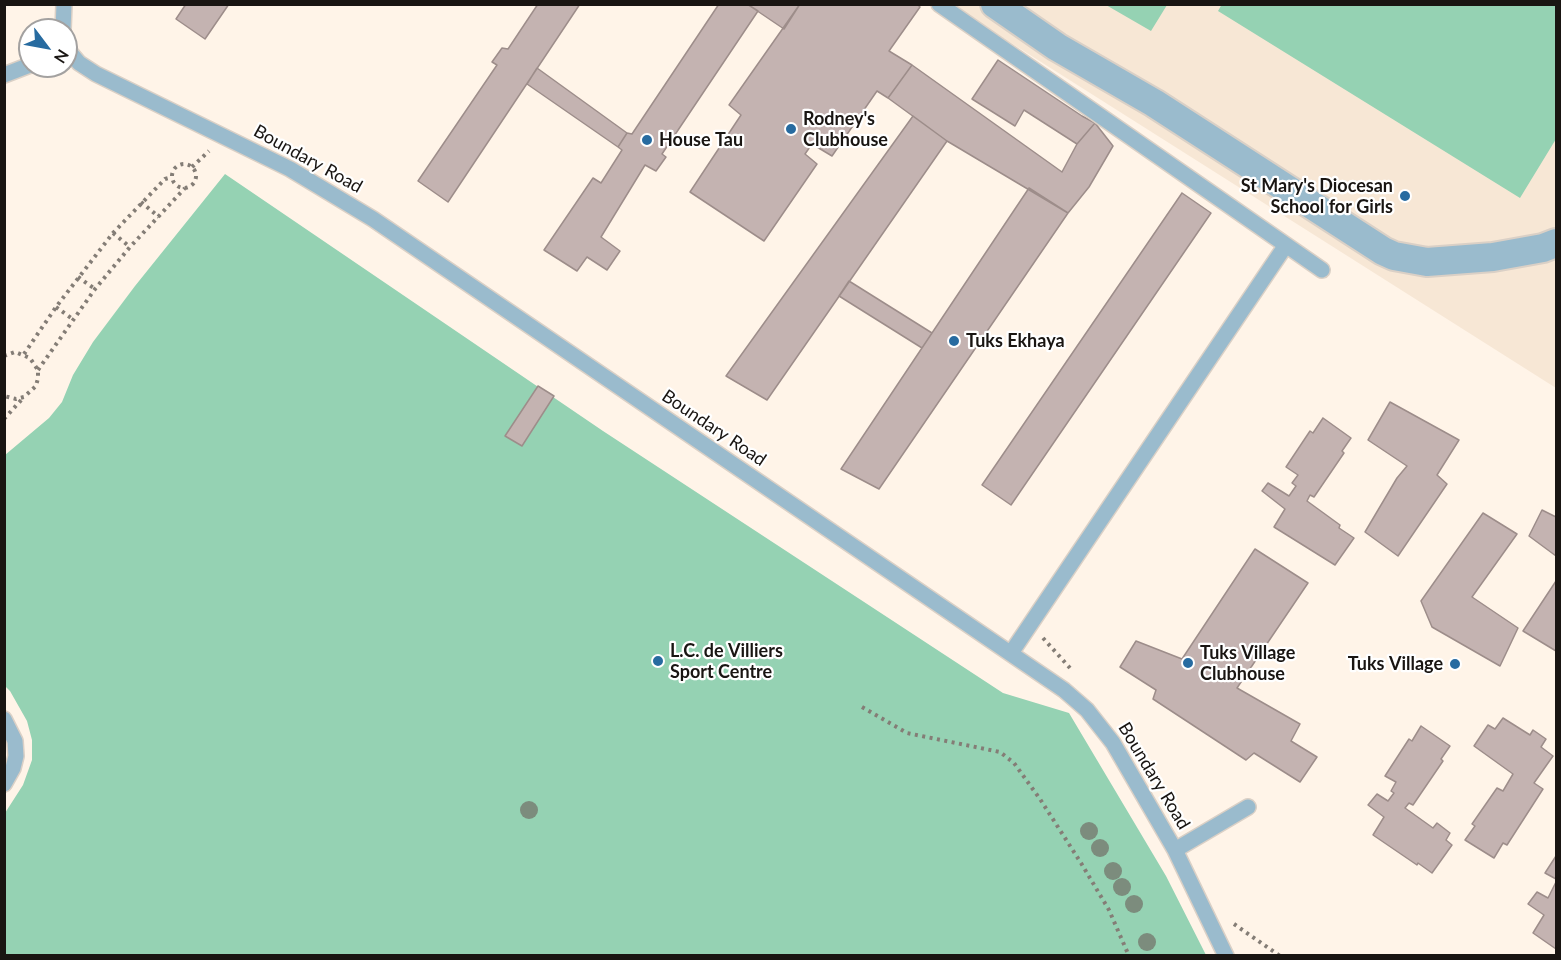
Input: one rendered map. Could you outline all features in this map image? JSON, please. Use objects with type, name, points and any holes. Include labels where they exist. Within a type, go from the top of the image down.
[{"type":"street","points":[[995,4],[1057,47],[1154,103],[1394,256],[1427,262],[1493,257],[1543,248],[1557,243]]},
{"type":"lane","points":[[939,4],[1322,270]]},
{"type":"lane","name":"Boundary Road","points":[[78,62],[96,74],[281,165],[373,219],[1064,690],[1103,728],[1175,850],[1226,956]]},
{"type":"lane","points":[[1011,653],[1286,245]]},
{"type":"lane","points":[[4,719],[15,741],[16,756],[13,768],[4,784]]},
{"type":"lane","points":[[1175,850],[1248,807]]},
{"type":"path","points":[[192,167],[213,148]]},
{"type":"path","points":[[38,370],[95,289],[130,247],[196,178],[192,167],[187,164],[174,168],[172,177],[176,186],[185,188]]},
{"type":"path","points":[[24,354],[78,277],[113,233],[165,179],[172,177]]},
{"type":"path","points":[[141,202],[159,217]]},
{"type":"path","points":[[113,233],[130,247]]},
{"type":"path","points":[[78,277],[95,289]]},
{"type":"path","points":[[56,307],[74,320]]},
{"type":"path","points":[[4,356],[15,352],[24,354],[30,358],[38,370],[36,386],[4,419]]},
{"type":"path","points":[[4,396],[16,399],[24,397]]},
{"type":"path","points":[[862,707],[908,733],[1000,752],[1014,763],[1087,873],[1109,910],[1129,956]]},
{"type":"path","points":[[1232,922],[1280,956]]},
{"type":"shaded area","name":"St Mary's Diocesan School for Girls","points":[[951,5],[1556,5],[1556,388]]},
{"type":"green space","points":[[1167,4],[1151,31],[1106,5]]},
{"type":"green space","points":[[1222,4],[1556,5],[1556,139],[1520,198],[1218,11]]},
{"type":"green space","points":[[225,174],[603,431],[1003,693],[1069,713],[1166,876],[1206,955],[5,956],[5,813],[23,785],[32,760],[32,740],[27,721],[5,686],[5,455],[49,418],[62,402],[73,375],[93,342]]},
{"type":"building","points":[[186,4],[229,4],[205,39],[176,19]]},
{"type":"building","points":[[538,4],[580,4],[448,202],[418,181],[497,65],[492,62],[502,48],[508,49]]},
{"type":"building","name":"House Tau","points":[[719,4],[747,4],[758,11],[662,154],[666,157],[656,171],[645,165],[601,237],[620,251],[607,270],[587,257],[577,271],[544,250],[593,178],[601,183],[622,150],[618,147],[627,133],[632,134]]},
{"type":"building","points":[[747,4],[800,4],[784,29]]},
{"type":"building","name":"Rodney's Clubhouse","points":[[800,4],[917,4],[920,7],[889,51],[912,65],[888,98],[877,91],[832,156],[812,144],[805,154],[817,164],[764,241],[690,192],[741,115],[729,105]]},
{"type":"building","points":[[998,60],[1095,123],[1077,144],[1024,110],[1015,126],[972,99]]},
{"type":"building","points":[[912,65],[1062,172],[1077,144],[1095,123],[1113,146],[1089,187],[1068,213],[947,141],[888,98]]},
{"type":"building","points":[[537,68],[627,133],[618,147],[527,84]]},
{"type":"building","points":[[913,116],[947,141],[767,400],[726,376]]},
{"type":"building","name":"Tuks Ekhaya","points":[[1029,188],[1068,213],[879,489],[841,469]]},
{"type":"building","points":[[1182,193],[1211,213],[1011,505],[982,485]]},
{"type":"building","points":[[849,281],[932,333],[922,348],[839,296]]},
{"type":"building","points":[[538,386],[554,396],[522,446],[505,436]]},
{"type":"building","points":[[1390,402],[1459,440],[1437,475],[1447,484],[1398,556],[1365,532],[1397,478],[1407,466],[1368,440]]},
{"type":"building","points":[[1323,418],[1351,438],[1342,451],[1344,453],[1314,497],[1310,495],[1307,501],[1354,538],[1335,565],[1274,527],[1285,509],[1262,491],[1268,483],[1289,496],[1296,486],[1292,483],[1298,475],[1286,467],[1310,431],[1313,433]]},
{"type":"building","points":[[1542,510],[1556,517],[1556,556],[1529,536]]},
{"type":"building","points":[[1483,513],[1517,534],[1472,597],[1518,628],[1500,666],[1432,627],[1421,601]]},
{"type":"building","name":"Tuks Village Clubhouse","points":[[1255,549],[1308,583],[1237,688],[1300,724],[1291,741],[1317,757],[1300,782],[1254,753],[1246,760],[1153,699],[1156,690],[1120,667],[1136,641],[1182,659]]},
{"type":"building","points":[[1556,581],[1556,651],[1523,631]]},
{"type":"building","points":[[1503,718],[1530,735],[1533,730],[1546,739],[1541,747],[1553,756],[1534,783],[1543,789],[1507,845],[1503,843],[1494,858],[1465,840],[1475,826],[1472,824],[1497,788],[1503,791],[1513,774],[1474,746],[1488,725],[1495,729]]},
{"type":"building","points":[[1421,726],[1450,746],[1441,759],[1443,761],[1413,805],[1409,803],[1405,808],[1433,828],[1437,823],[1450,833],[1446,840],[1452,845],[1432,873],[1373,835],[1384,817],[1368,805],[1377,794],[1388,801],[1394,793],[1391,791],[1396,782],[1385,776],[1409,739],[1412,741]]},
{"type":"building","points":[[1556,856],[1556,879],[1545,873]]},
{"type":"building","points":[[1556,882],[1556,949],[1533,933],[1544,915],[1528,904],[1537,892],[1548,898]]},
{"type":"place","name":"Rodney's Clubhouse","points":[[791,129]]},
{"type":"place","name":"House Tau","points":[[647,140]]},
{"type":"place","name":"St Mary's Diocesan School for Girls","points":[[1405,196]]},
{"type":"place","name":"Tuks Ekhaya","points":[[954,341]]},
{"type":"place","name":"L.C. de Villiers Sport Centre","points":[[658,661]]},
{"type":"place","name":"Tuks Village Clubhouse","points":[[1188,663]]},
{"type":"place","name":"Tuks Village","points":[[1455,664]]}]
